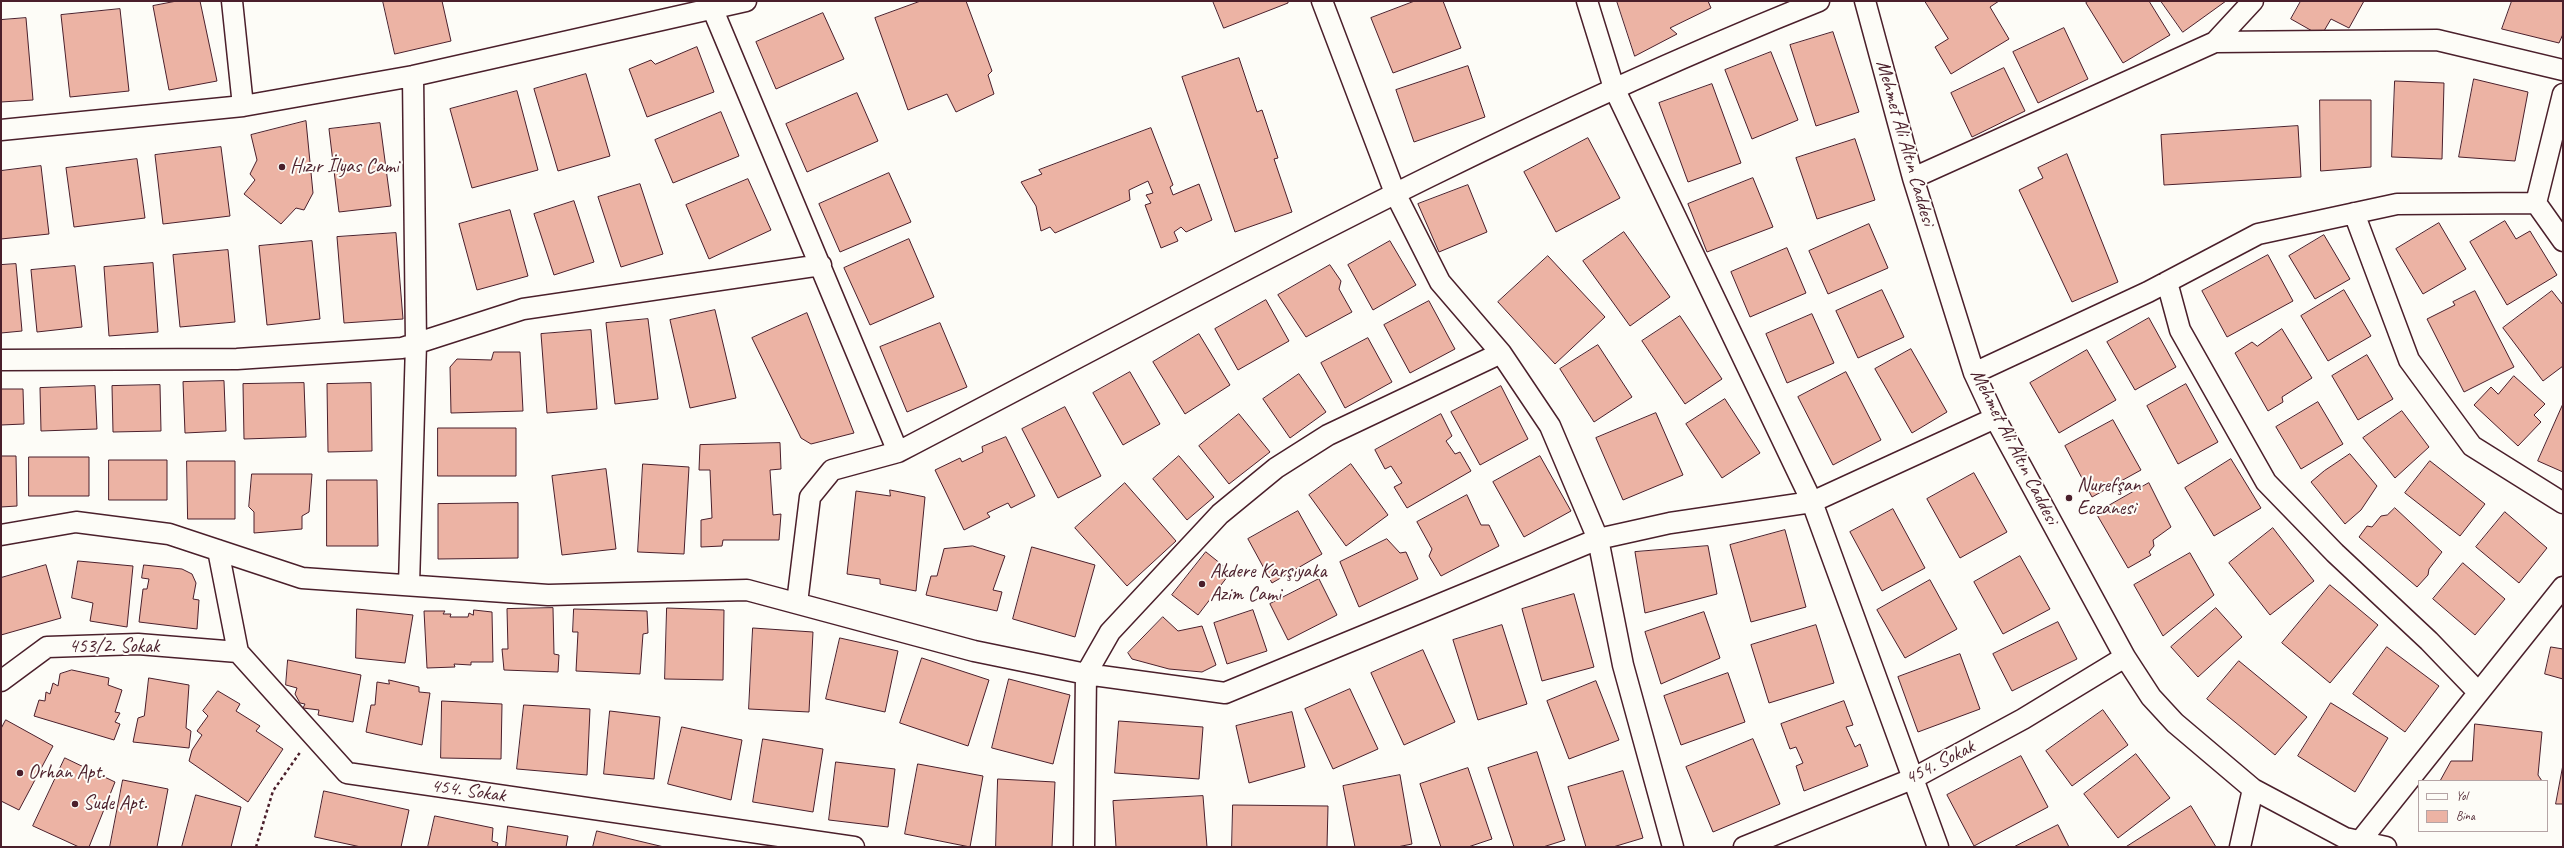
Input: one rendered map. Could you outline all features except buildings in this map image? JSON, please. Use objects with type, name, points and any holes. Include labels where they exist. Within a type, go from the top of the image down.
[{"type":"street","points":[[232,1],[243,106]]},
{"type":"street","points":[[1,130],[243,106],[413,76],[713,10],[746,1]]},
{"type":"street","points":[[1322,1],[1395,193],[1440,282],[1501,353],[1550,426],[1598,539],[1623,665],[1674,847]]},
{"type":"street","points":[[1587,1],[1614,88],[1812,502],[1938,847]]},
{"type":"street","points":[[797,603],[810,497],[832,470],[898,452],[1395,193],[1614,88],[1719,41],[1819,1]]},
{"type":"street","name":"Mehmet Ali Altın Caddesi","points":[[1865,1],[1913,178],[1974,373],[1995,418],[2125,657],[2151,697],[2175,723],[2253,789],[2345,838],[2361,840],[2386,847]]},
{"type":"street","points":[[1913,178],[2215,42],[2253,1]]},
{"type":"street","points":[[713,10],[898,452]]},
{"type":"street","points":[[2215,42],[2437,40],[2563,70]]},
{"type":"street","points":[[408,585],[416,344],[413,76]]},
{"type":"street","points":[[2563,94],[2536,203],[2563,241]]},
{"type":"street","points":[[1974,373],[2167,282],[2258,234],[2397,204],[2536,203]]},
{"type":"street","points":[[2354,213],[2409,360],[2472,446],[2563,503]]},
{"type":"street","points":[[1,360],[237,359],[402,348],[523,309],[821,265]]},
{"type":"street","points":[[2167,282],[2180,330],[2266,482],[2335,553],[2429,641],[2478,692]]},
{"type":"street","points":[[1084,847],[1086,674],[1110,632],[1220,514],[1276,468],[1328,435],[1501,353]]},
{"type":"street","points":[[1,535],[76,522],[169,534],[302,578],[548,595],[747,590],[974,651],[1086,674],[1225,693],[1598,539],[1670,523],[1812,502],[1995,418]]},
{"type":"street","points":[[218,550],[238,652]]},
{"type":"street","points":[[2361,840],[2563,587]]},
{"type":"street","name":"453/2. Sokak","points":[[1,681],[47,647],[138,644],[238,652]]},
{"type":"street","name":"454. Sokak","points":[[238,652],[347,773],[782,842],[854,847]]},
{"type":"street","name":"454. Sokak","points":[[1744,847],[1912,779],[2023,719],[2125,657]]},
{"type":"street","points":[[2240,847],[2253,789]]},
{"type":"path","points":[[256,847],[273,791],[313,735]]},
{"type":"place","name":"Hızır İlyas Cami","points":[[282,167]]},
{"type":"place","name":"Nurefşan Eczanesi","points":[[2069,498]]},
{"type":"place","name":"Akdere Karşıyaka Azim Cami","points":[[1202,584]]},
{"type":"place","name":"Orhan Apt.","points":[[20,773]]},
{"type":"place","name":"Sude Apt.","points":[[75,804]]}]
